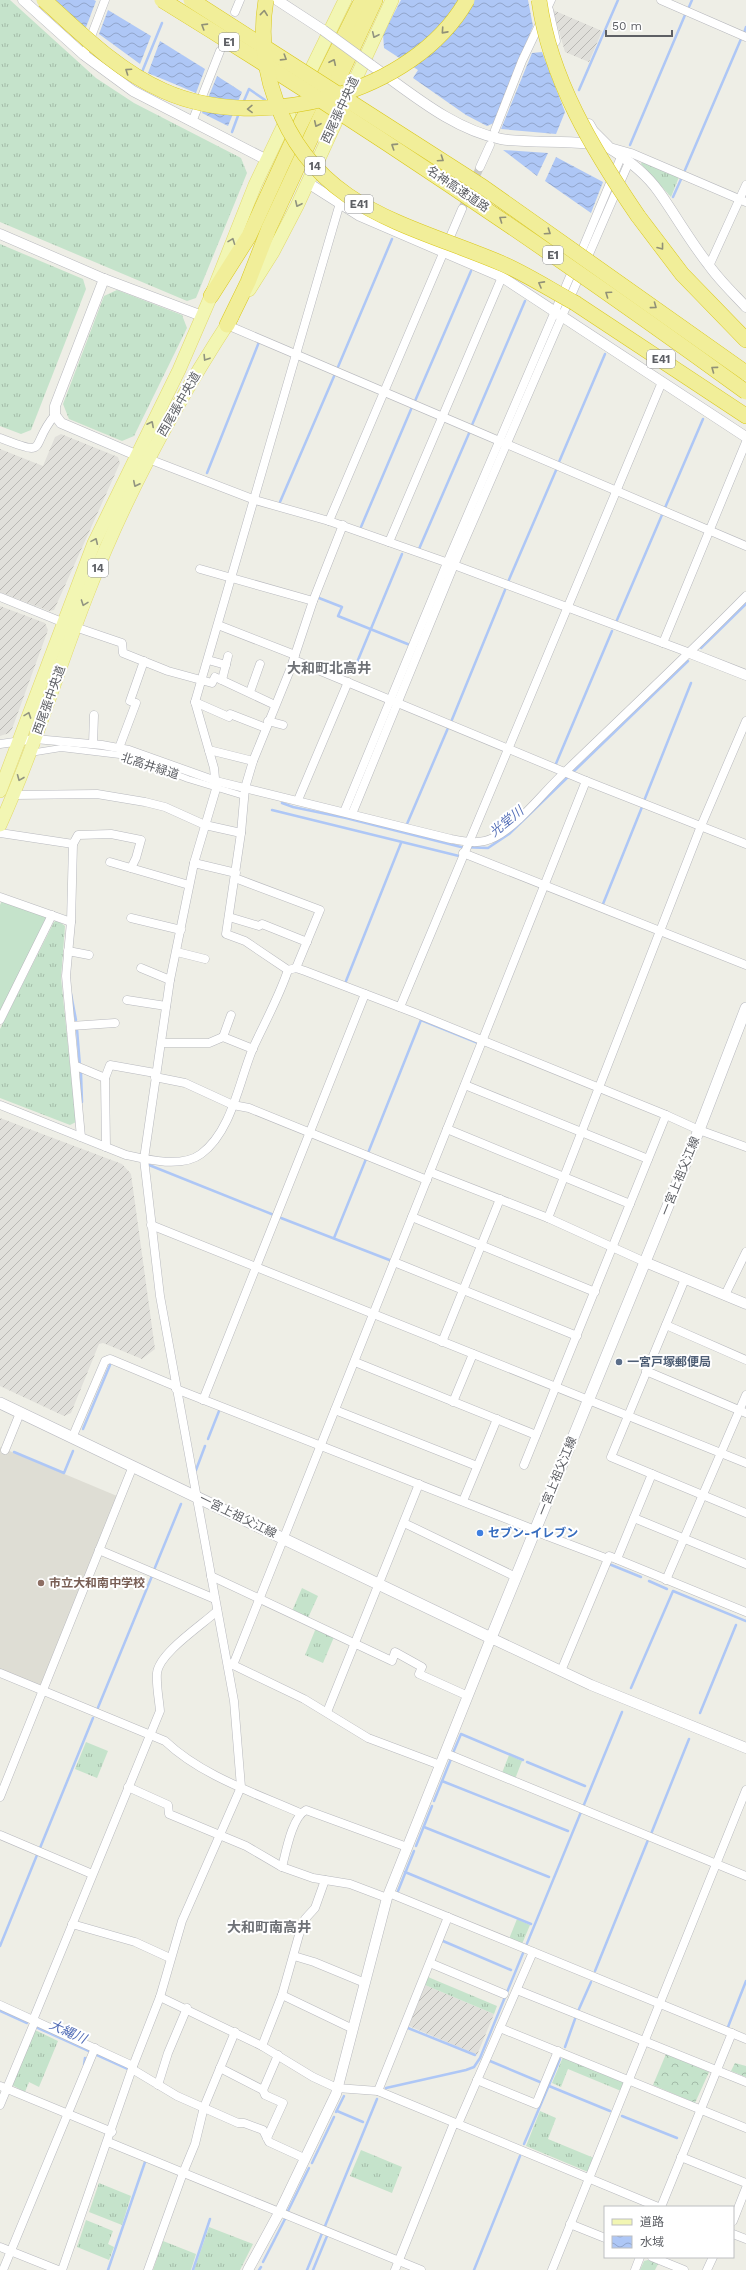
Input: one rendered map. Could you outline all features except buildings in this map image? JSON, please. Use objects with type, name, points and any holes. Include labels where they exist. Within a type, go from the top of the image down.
[{"type":"highway","points":[[44,0],[110,58],[149,84],[196,103],[245,109],[282,107],[310,102],[343,93],[376,79],[406,64],[432,44],[444,31],[467,0]]},
{"type":"highway","name":"名神高速道路","points":[[162,0],[310,93],[475,200],[746,392]]},
{"type":"highway","name":"名神高速道路","points":[[191,0],[401,132],[483,187],[746,373]]},
{"type":"highway","name":"E41","points":[[266,0],[263,45],[265,62],[281,115],[297,145],[327,180],[340,191],[369,209],[505,265],[575,303],[746,416]]},
{"type":"highway","points":[[211,296],[248,236],[298,128],[362,0]]},
{"type":"highway","points":[[226,325],[248,282],[269,228],[375,0]]},
{"type":"highway","points":[[546,2],[547,38],[565,90],[591,142],[638,216],[682,274],[746,340]]},
{"type":"main road","name":"西尾張中央道","points":[[0,790],[62,622],[94,543],[179,370],[211,296],[244,210],[345,0]]},
{"type":"main road","name":"西尾張中央道","points":[[0,825],[14,795],[75,627],[105,552],[148,459],[171,416],[226,325],[273,252],[308,183],[392,0]]},
{"type":"main road","name":"一宮上祖父江線","points":[[0,1403],[491,1638],[699,1130],[746,1008]]},
{"type":"street","points":[[23,0],[84,55],[133,91],[267,160]]},
{"type":"street","points":[[84,55],[105,0]]},
{"type":"street","points":[[236,12],[240,0]]},
{"type":"street","points":[[277,0],[443,114],[480,133],[516,142],[577,143],[608,146],[632,153],[743,201]]},
{"type":"street","points":[[661,0],[746,37]]},
{"type":"street","points":[[495,130],[546,2]]},
{"type":"street","points":[[546,2],[559,53],[573,93],[592,132],[625,159],[658,191],[673,216],[709,266],[746,307]]},
{"type":"street","points":[[192,122],[220,51]]},
{"type":"street","points":[[480,167],[490,145]]},
{"type":"street","points":[[451,564],[508,445],[559,314],[625,159]]},
{"type":"street","points":[[308,183],[374,223],[444,251],[502,277],[746,437]]},
{"type":"street","points":[[709,266],[743,201],[746,185]]},
{"type":"street","points":[[62,2270],[112,2132],[133,2067],[160,1997],[170,1958],[182,1921],[241,1787],[230,1664],[217,1612],[197,1497],[175,1388],[160,1296],[144,1160],[155,1075],[162,1043],[170,980],[177,952],[194,863],[216,784],[209,750],[195,702],[255,500],[295,354],[340,203]]},
{"type":"street","points":[[329,521],[462,209]]},
{"type":"street","points":[[0,234],[104,279],[202,316]]},
{"type":"street","points":[[388,542],[502,277]]},
{"type":"street","points":[[104,279],[55,406],[55,415],[61,423],[136,455],[255,500],[343,525],[566,606],[746,675]]},
{"type":"street","points":[[348,813],[500,441],[559,314]]},
{"type":"street","points":[[226,325],[746,546]]},
{"type":"street","points":[[400,1008],[566,606],[662,382]]},
{"type":"street","points":[[0,438],[28,449],[34,448],[39,445],[46,425],[55,415]]},
{"type":"street","points":[[663,643],[746,442]]},
{"type":"street","points":[[343,525],[313,601],[295,657],[253,761],[245,792],[241,833],[226,934],[245,941],[292,969],[365,994],[666,1114],[699,1130],[746,1147]]},
{"type":"street","points":[[200,569],[313,601]]},
{"type":"street","points":[[465,848],[497,836],[532,807],[568,774],[746,596]]},
{"type":"street","points":[[0,597],[62,622]]},
{"type":"street","points":[[218,625],[295,657],[348,682],[568,774],[746,844]]},
{"type":"street","points":[[75,627],[122,643],[123,653],[168,672],[212,683],[215,677],[250,692],[275,705]]},
{"type":"street","points":[[222,680],[228,656]]},
{"type":"street","points":[[208,660],[226,665]]},
{"type":"street","points":[[119,748],[136,704],[130,701],[144,662]]},
{"type":"street","points":[[250,692],[260,664]]},
{"type":"street","points":[[298,800],[348,682]]},
{"type":"street","points":[[195,702],[229,717],[230,714],[267,725],[283,725]]},
{"type":"street","points":[[93,744],[94,715]]},
{"type":"street","points":[[548,1218],[701,826],[746,721]]},
{"type":"street","points":[[0,744],[18,740],[35,739],[93,744],[119,748],[151,757],[216,784],[245,792],[298,800],[348,813],[465,848],[544,885],[746,965]]},
{"type":"street","name":"北高井緑道","points":[[30,753],[61,748],[128,756],[216,784]]},
{"type":"street","points":[[209,750],[253,761]]},
{"type":"street","points":[[230,1664],[260,1598],[586,781]]},
{"type":"street","points":[[14,795],[97,794],[165,807],[205,825],[241,833]]},
{"type":"street","points":[[0,833],[73,844]]},
{"type":"street","points":[[81,1137],[76,1066],[66,976],[71,922],[73,844],[78,835],[111,834],[141,840],[136,858],[131,868]]},
{"type":"street","points":[[110,862],[189,885]]},
{"type":"street","points":[[0,1106],[144,1160],[172,1161],[200,1155],[218,1134],[233,1105],[253,1049],[292,969],[307,942],[320,910],[235,876],[194,863]]},
{"type":"street","points":[[0,897],[71,922]]},
{"type":"street","points":[[0,1020],[52,915]]},
{"type":"street","points":[[229,917],[259,926],[262,924],[307,942]]},
{"type":"street","points":[[132,918],[181,930]]},
{"type":"street","points":[[68,952],[89,955]]},
{"type":"street","points":[[177,952],[204,959]]},
{"type":"street","points":[[141,968],[170,980]]},
{"type":"street","points":[[203,1400],[365,994]]},
{"type":"street","points":[[127,1000],[166,1006]]},
{"type":"street","points":[[223,1038],[231,1014]]},
{"type":"street","points":[[71,1026],[115,1023]]},
{"type":"street","points":[[162,1043],[209,1043],[223,1038],[253,1049]]},
{"type":"street","points":[[106,1147],[105,1078],[110,1065],[155,1075],[208,1091],[214,1097],[233,1105],[249,1108],[310,1134],[427,1180]]},
{"type":"street","points":[[76,1066],[105,1078]]},
{"type":"street","points":[[465,1085],[648,1159]]},
{"type":"street","points":[[524,1465],[666,1114]]},
{"type":"street","points":[[447,1129],[630,1204]]},
{"type":"street","points":[[430,1172],[548,1218],[645,1262],[746,1304]]},
{"type":"street","points":[[442,1342],[500,1199]]},
{"type":"street","points":[[412,1217],[595,1292]]},
{"type":"street","points":[[151,1225],[746,1463]]},
{"type":"street","points":[[725,1295],[746,1252]]},
{"type":"street","points":[[394,1262],[577,1336]]},
{"type":"street","points":[[685,1279],[611,1457],[746,1513]]},
{"type":"street","points":[[666,1325],[746,1360]]},
{"type":"street","points":[[453,1402],[473,1354]]},
{"type":"street","points":[[72,1438],[105,1361],[110,1359],[203,1400],[608,1559]]},
{"type":"street","points":[[355,1362],[536,1435]]},
{"type":"street","points":[[646,1371],[743,1411]]},
{"type":"street","points":[[666,1580],[721,1453],[743,1411],[746,1395]]},
{"type":"street","points":[[335,1410],[477,1466]]},
{"type":"street","points":[[5,1450],[20,1413]]},
{"type":"street","points":[[463,1502],[497,1419]]},
{"type":"street","points":[[0,1797],[133,1466]]},
{"type":"street","points":[[617,1559],[652,1474]]},
{"type":"street","points":[[326,1712],[419,1484]]},
{"type":"street","points":[[634,1518],[746,1564]]},
{"type":"street","points":[[404,1523],[516,1577]]},
{"type":"street","points":[[99,1550],[215,1599]]},
{"type":"street","points":[[561,1671],[609,1556],[746,1612]]},
{"type":"street","points":[[211,1576],[392,1661],[395,1652],[422,1666],[419,1674],[468,1696]]},
{"type":"street","points":[[0,2105],[3,2087],[34,2021],[92,1874],[160,1711],[157,1673],[160,1666],[173,1649],[217,1612]]},
{"type":"street","points":[[248,2270],[279,2212],[338,2088],[388,1895],[491,1638],[591,1685],[746,1748]]},
{"type":"street","points":[[230,1664],[304,1699],[368,1738],[440,1765]]},
{"type":"street","points":[[0,1673],[165,1741],[201,1768],[300,1813]]},
{"type":"street","points":[[445,1753],[746,1876]]},
{"type":"street","points":[[128,1787],[168,1805],[169,1814],[246,1846],[282,1867],[325,1880],[350,1884],[388,1895],[448,1917],[746,2038]]},
{"type":"street","points":[[553,2270],[570,2224],[746,1790]]},
{"type":"street","points":[[282,1867],[292,1831],[300,1813],[306,1810],[407,1847]]},
{"type":"street","points":[[0,1835],[92,1874]]},
{"type":"street","points":[[262,2046],[282,1995],[305,1919],[315,1908],[325,1880]]},
{"type":"street","points":[[378,2091],[448,1917]]},
{"type":"street","points":[[72,1924],[135,1942],[170,1958]]},
{"type":"street","points":[[395,2270],[456,2124],[517,1990],[529,1950]]},
{"type":"street","points":[[294,1956],[314,1962],[365,1983]]},
{"type":"street","points":[[430,1963],[504,1994]]},
{"type":"street","points":[[517,1990],[746,2082]]},
{"type":"street","points":[[282,1995],[353,2029]]},
{"type":"street","points":[[160,1997],[187,2008],[235,2032],[278,2055],[312,2077],[338,2088],[378,2091],[657,2206]]},
{"type":"street","points":[[0,2005],[133,2067],[158,2085],[204,2107],[238,2123],[244,2123],[263,2130],[270,2142],[304,2158]]},
{"type":"street","points":[[158,2085],[168,2053],[187,2008]]},
{"type":"street","points":[[500,2028],[746,2128]]},
{"type":"street","points":[[148,2270],[195,2144],[204,2107],[235,2032]]},
{"type":"street","points":[[659,2206],[732,2033]]},
{"type":"street","points":[[3,2270],[94,2048]]},
{"type":"street","points":[[477,2080],[536,2104],[558,2051]]},
{"type":"street","points":[[263,2090],[278,2055]]},
{"type":"street","points":[[220,2068],[263,2090],[265,2095],[283,2103],[267,2138]]},
{"type":"street","points":[[3,2087],[112,2132]]},
{"type":"street","points":[[108,2142],[421,2270]]},
{"type":"street","points":[[681,2157],[746,2183]]},
{"type":"street","points":[[734,2218],[746,2188]]},
{"type":"street","points":[[570,2224],[604,2238]]},
{"type":"street","points":[[734,2234],[746,2239]]},
{"type":"street","points":[[0,2247],[58,2270]]},
{"type":"street","points":[[635,2270],[640,2258]]},
{"type":"street","points":[[654,2258],[684,2270]]},
{"type":"street","points":[[707,2270],[713,2258]]},
{"type":"shaded area","points":[[553,10],[602,31],[589,62],[565,52]]},
{"type":"shaded area","points":[[61,434],[118,457],[120,463],[54,610],[49,611],[0,592],[0,449],[43,466],[55,437]]},
{"type":"shaded area","points":[[0,606],[45,623],[48,630],[12,729],[9,733],[0,736]]},
{"type":"shaded area","points":[[0,1118],[122,1164],[131,1174],[155,1349],[142,1359],[103,1343],[99,1344],[71,1413],[64,1416],[0,1386]]},
{"type":"shaded area","name":"市立大和南中学校","points":[[0,1447],[117,1496],[41,1684],[37,1685],[0,1670]]},
{"type":"shaded area","points":[[425,1985],[494,2014],[477,2055],[409,2026]]},
{"type":"green space","points":[[0,0],[10,0],[96,78],[134,103],[241,158],[247,173],[196,298],[187,301],[0,222]]},
{"type":"green space","points":[[642,162],[679,177],[671,197],[641,164]]},
{"type":"green space","points":[[0,244],[83,279],[86,289],[31,430],[21,434],[0,426]]},
{"type":"green space","points":[[117,290],[182,315],[187,328],[134,436],[122,441],[69,419],[63,404],[104,296]]},
{"type":"green space","points":[[2,900],[47,916],[0,1012],[0,905]]},
{"type":"green space","points":[[57,920],[65,926],[61,978],[76,1122],[70,1125],[0,1098],[0,1029],[54,922]]},
{"type":"green space","points":[[302,1588],[318,1596],[308,1618],[292,1611]]},
{"type":"green space","points":[[316,1628],[334,1637],[323,1663],[305,1655]]},
{"type":"green space","points":[[86,1742],[108,1751],[97,1778],[75,1769]]},
{"type":"green space","points":[[509,1755],[522,1761],[515,1779],[502,1773]]},
{"type":"green space","points":[[517,1919],[530,1925],[522,1944],[509,1939]]},
{"type":"green space","points":[[428,1977],[497,2006],[494,2014],[425,1985]]},
{"type":"green space","points":[[35,2030],[58,2041],[39,2087],[29,2082],[25,2092],[12,2085]]},
{"type":"green space","points":[[666,2054],[709,2072],[695,2103],[653,2085]]},
{"type":"green space","points":[[563,2057],[624,2082],[621,2091],[568,2069],[561,2087],[552,2083]]},
{"type":"green space","points":[[735,2063],[746,2066],[746,2077],[731,2071]]},
{"type":"green space","points":[[540,2111],[556,2118],[548,2139],[594,2158],[588,2172],[526,2146]]},
{"type":"green space","points":[[361,2150],[402,2167],[392,2193],[350,2176]]},
{"type":"green space","points":[[99,2183],[131,2196],[122,2225],[89,2212]]},
{"type":"green space","points":[[86,2220],[113,2231],[108,2244],[114,2247],[109,2260],[77,2247]]},
{"type":"green space","points":[[209,2227],[253,2244],[240,2270],[194,2270]]},
{"type":"green space","points":[[163,2241],[196,2254],[191,2270],[153,2270]]},
{"type":"green space","points":[[648,2260],[658,2264],[655,2270],[640,2270],[644,2261]]},
{"type":"water","points":[[43,0],[94,0],[96,1],[85,30]]},
{"type":"water","points":[[401,0],[528,0],[533,26],[494,123],[487,126],[466,115],[413,78],[418,70],[384,48],[383,34]]},
{"type":"water","points":[[108,10],[151,36],[140,64],[99,34]]},
{"type":"water","points":[[160,41],[205,69],[196,93],[148,73]]},
{"type":"water","points":[[542,52],[565,112],[556,134],[501,129],[532,53]]},
{"type":"water","points":[[217,76],[242,92],[228,126],[202,113]]},
{"type":"water","points":[[503,150],[548,153],[537,176]]},
{"type":"water","points":[[556,157],[603,182],[591,213],[545,181]]},
{"type":"waterway","points":[[579,90],[618,0]]},
{"type":"waterway","points":[[689,7],[692,0]]},
{"type":"waterway","points":[[630,145],[685,15]]},
{"type":"waterway","points":[[142,72],[162,23]]},
{"type":"waterway","points":[[744,33],[746,27]]},
{"type":"waterway","points":[[685,170],[741,39]]},
{"type":"waterway","points":[[243,103],[249,89],[265,100]]},
{"type":"waterway","points":[[232,132],[239,113]]},
{"type":"waterway","points":[[673,197],[682,177]]},
{"type":"waterway","points":[[338,367],[392,239]]},
{"type":"waterway","points":[[415,401],[471,271]]},
{"type":"waterway","points":[[472,425],[525,301]]},
{"type":"waterway","points":[[207,473],[259,342]]},
{"type":"waterway","points":[[559,462],[605,354]]},
{"type":"waterway","points":[[280,502],[335,374]]},
{"type":"waterway","points":[[523,396],[529,382]]},
{"type":"waterway","points":[[361,527],[412,407]]},
{"type":"waterway","points":[[617,620],[703,419]]},
{"type":"waterway","points":[[419,549],[470,431]]},
{"type":"waterway","points":[[508,582],[557,468]]},
{"type":"waterway","points":[[353,672],[402,554]]},
{"type":"waterway","points":[[451,722],[505,590]]},
{"type":"waterway","points":[[319,598],[342,607],[338,616],[410,645],[411,643]]},
{"type":"waterway","points":[[701,648],[746,604]]},
{"type":"waterway","points":[[555,766],[612,631]]},
{"type":"waterway","name":"光堂川","points":[[282,803],[293,807],[346,818],[461,847],[488,848],[509,834],[688,661]]},
{"type":"waterway","points":[[644,801],[691,683]]},
{"type":"waterway","points":[[407,824],[448,728]]},
{"type":"waterway","points":[[603,904],[642,807]]},
{"type":"waterway","points":[[272,810],[459,856]]},
{"type":"waterway","points":[[346,981],[401,843]]},
{"type":"waterway","points":[[71,994],[76,1020]]},
{"type":"waterway","points":[[368,1153],[421,1020],[478,1043]]},
{"type":"waterway","points":[[77,1029],[80,1066]]},
{"type":"waterway","points":[[81,1073],[82,1102]]},
{"type":"waterway","points":[[334,1238],[366,1159]]},
{"type":"waterway","points":[[149,1165],[274,1215]]},
{"type":"waterway","points":[[281,1218],[392,1261]]},
{"type":"waterway","points":[[83,1429],[110,1365]]},
{"type":"waterway","points":[[208,1439],[219,1411]]},
{"type":"waterway","points":[[196,1470],[205,1446]]},
{"type":"waterway","points":[[14,1452],[64,1473],[73,1451]]},
{"type":"waterway","points":[[154,1570],[181,1504]]},
{"type":"waterway","points":[[609,1564],[641,1577]]},
{"type":"waterway","points":[[97,1710],[152,1576]]},
{"type":"waterway","points":[[649,1581],[667,1589]]},
{"type":"waterway","points":[[631,1688],[673,1591],[746,1621]]},
{"type":"waterway","points":[[700,1713],[736,1625]]},
{"type":"waterway","points":[[386,2088],[466,2070],[474,2067],[480,2058],[622,1712]]},
{"type":"waterway","points":[[40,1848],[93,1718]]},
{"type":"waterway","points":[[453,1753],[461,1734],[523,1760]]},
{"type":"waterway","points":[[651,1834],[689,1739]]},
{"type":"waterway","points":[[434,1801],[451,1759]]},
{"type":"waterway","points":[[527,1762],[585,1786]]},
{"type":"waterway","points":[[442,1781],[568,1831]]},
{"type":"waterway","points":[[416,1846],[432,1806]]},
{"type":"waterway","points":[[424,1827],[549,1877]]},
{"type":"waterway","points":[[595,1971],[648,1840]]},
{"type":"waterway","points":[[398,1891],[414,1851]]},
{"type":"waterway","points":[[0,1946],[37,1855]]},
{"type":"waterway","points":[[405,1872],[531,1924]]},
{"type":"waterway","points":[[443,1941],[511,1970]]},
{"type":"waterway","points":[[728,2027],[746,1981]]},
{"type":"waterway","points":[[579,2009],[591,1982]]},
{"type":"waterway","name":"大縄川","points":[[0,2011],[27,2023]]},
{"type":"waterway","points":[[565,2047],[575,2019]]},
{"type":"waterway","name":"大縄川","points":[[38,2028],[89,2051]]},
{"type":"waterway","points":[[408,2028],[475,2055]]},
{"type":"waterway","name":"大縄川","points":[[97,2055],[128,2069]]},
{"type":"waterway","points":[[84,2065],[85,2058]]},
{"type":"waterway","points":[[524,2144],[560,2059]]},
{"type":"waterway","points":[[490,2061],[540,2082]]},
{"type":"waterway","points":[[549,2086],[610,2111]]},
{"type":"waterway","points":[[336,2112],[344,2096]]},
{"type":"waterway","points":[[307,2270],[377,2099]]},
{"type":"waterway","points":[[337,2111],[363,2122]]},
{"type":"waterway","points":[[622,2116],[677,2138]]},
{"type":"waterway","points":[[312,2163],[334,2117]]},
{"type":"waterway","points":[[474,2270],[520,2156]]},
{"type":"waterway","points":[[108,2270],[145,2162]]},
{"type":"waterway","points":[[288,2211],[309,2168]]},
{"type":"waterway","points":[[193,2270],[210,2219]]},
{"type":"waterway","points":[[263,2262],[285,2219]]},
{"type":"waterway","points":[[313,2270],[327,2236]]},
{"type":"tunnel","points":[[462,209],[480,167]]},
{"type":"place","name":"一宮戸塚郵便局","points":[[619,1362]]},
{"type":"place","name":"セブン-イレブン","points":[[480,1533]]},
{"type":"place","name":"市立大和南中学校","points":[[41,1583]]},
{"type":"district","name":"大和町北高井","points":[[329,668]]},
{"type":"district","name":"大和町南高井","points":[[269,1927]]}]
